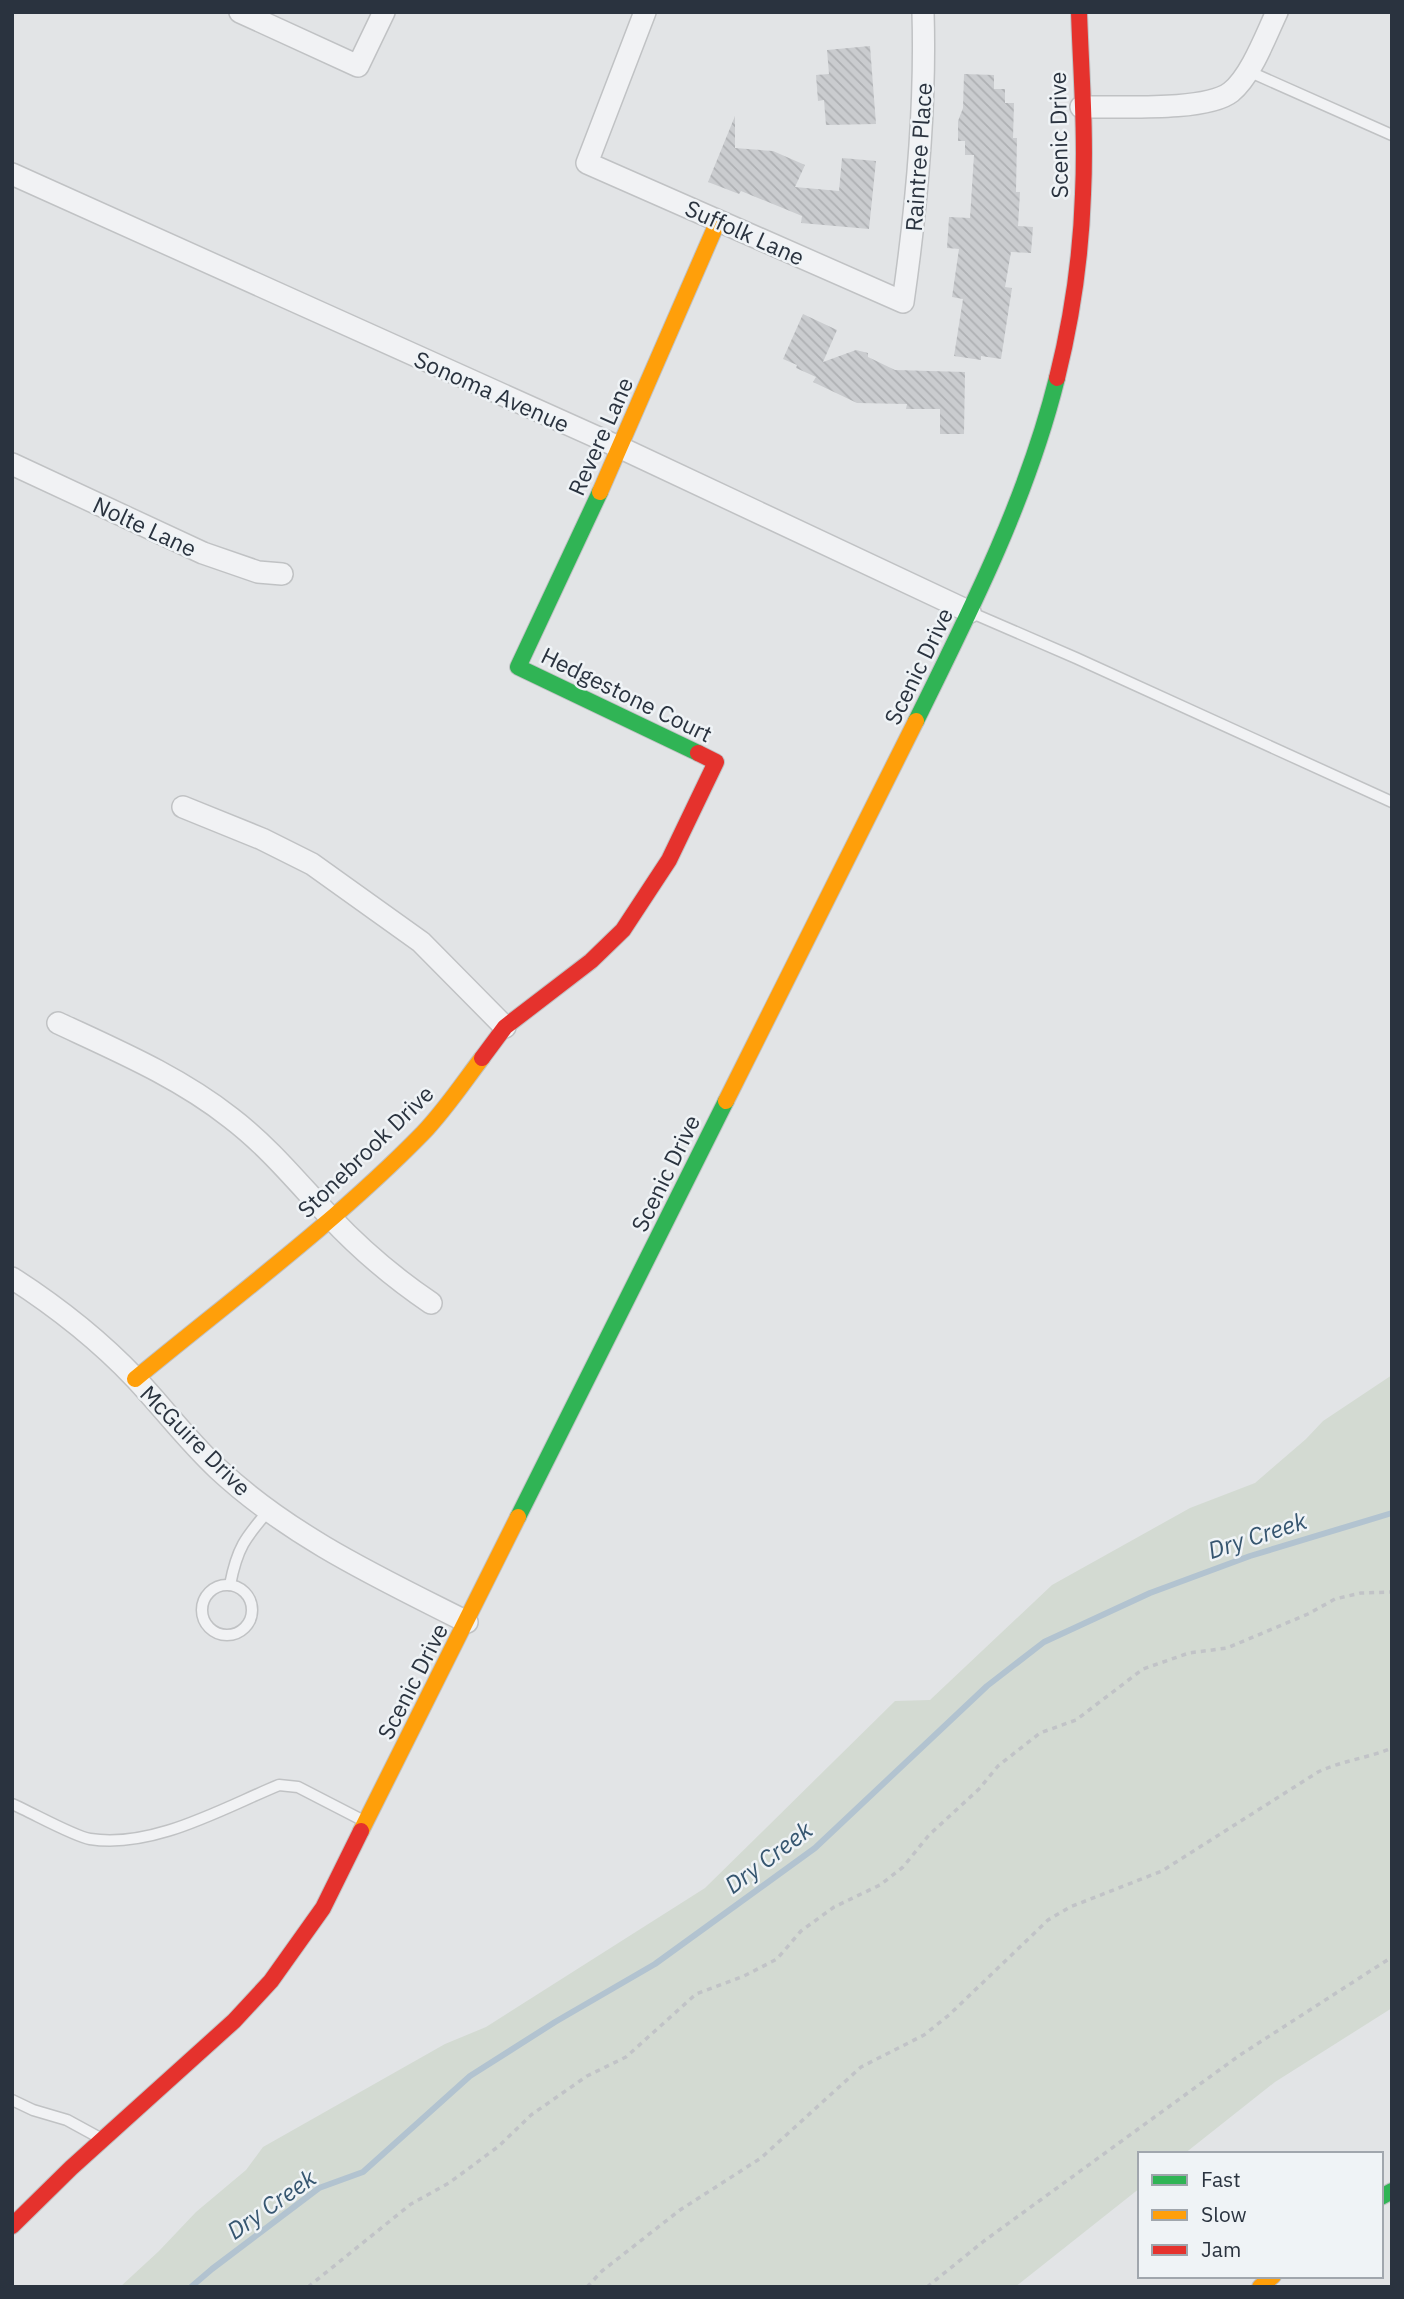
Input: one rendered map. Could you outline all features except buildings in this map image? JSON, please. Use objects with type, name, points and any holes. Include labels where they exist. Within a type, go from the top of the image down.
[{"type":"main road","name":"Scenic Drive","points":[[12,2226],[102,2139],[234,2021],[271,1982],[323,1908],[970,612],[1019,498],[1041,433],[1059,368],[1074,292],[1082,221],[1084,149],[1079,12]]},
{"type":"main road","name":"Revere Lane","points":[[518,667],[621,448],[718,221]]},
{"type":"main road","name":"Hedgestone Court","points":[[518,667],[716,762]]},
{"type":"main road","name":"Stonebrook Drive","points":[[135,1379],[331,1218],[423,1133],[446,1107],[505,1027],[591,961],[623,930],[670,860],[716,762]]},
{"type":"street","points":[[240,12],[358,66],[384,12]]},
{"type":"street","name":"Suffolk Lane","points":[[645,12],[587,163],[903,302]]},
{"type":"street","name":"Raintree Place","points":[[903,302],[921,144],[923,12]]},
{"type":"street","points":[[1081,107],[1172,105],[1214,100],[1232,92],[1248,71],[1278,12]]},
{"type":"street","name":"Sonoma Avenue","points":[[14,181],[621,448],[970,612]]},
{"type":"street","name":"Nolte Lane","points":[[12,464],[203,553],[258,572],[282,574]]},
{"type":"street","points":[[183,807],[262,839],[312,863],[421,942],[505,1027]]},
{"type":"street","points":[[58,1023],[153,1068],[232,1118],[275,1156],[331,1218],[389,1275],[431,1303]]},
{"type":"street","name":"McGuire Drive","points":[[12,1278],[91,1336],[135,1379],[179,1430],[218,1469],[269,1510],[334,1554],[467,1622]]},
{"type":"lane","points":[[1248,71],[1392,135]]},
{"type":"lane","points":[[970,612],[1392,802]]},
{"type":"lane","points":[[230,1585],[234,1563],[243,1539],[269,1510]]},
{"type":"lane","points":[[230,1585],[247,1594],[252,1613],[243,1630],[224,1636],[214,1633],[206,1626],[201,1607],[211,1590],[230,1585]]},
{"type":"lane","points":[[12,1804],[88,1839],[121,1841],[172,1830],[279,1785],[298,1787],[367,1822]]},
{"type":"lane","points":[[12,2100],[33,2110],[67,2120],[102,2139]]},
{"type":"path","points":[[308,2287],[411,2204],[449,2183],[499,2147],[531,2115],[587,2076],[626,2057],[696,1994],[744,1976],[777,1959],[801,1931],[834,1907],[880,1885],[903,1867],[929,1835],[979,1789],[998,1766],[1040,1733],[1076,1720],[1143,1669],[1189,1653],[1227,1648],[1286,1624],[1335,1599],[1361,1593],[1392,1592]]},
{"type":"path","points":[[587,2287],[602,2271],[680,2210],[761,2158],[861,2067],[924,2035],[949,2015],[1048,1920],[1070,1907],[1162,1871],[1318,1772],[1392,1748]]},
{"type":"path","points":[[928,2287],[984,2241],[1240,2055],[1392,1956]]},
{"type":"shaded area","points":[[1392,1375],[1392,2008],[1275,2082],[1187,2152],[1138,2152],[1138,2190],[1015,2287],[120,2287],[196,2212],[246,2170],[263,2147],[445,2044],[486,2027],[705,1888],[895,1701],[930,1700],[1052,1585],[1190,1508],[1255,1483],[1323,1421]]},
{"type":"waterway","name":"Dry Creek","points":[[191,2287],[319,2188],[363,2172],[470,2076],[555,2022],[655,1964],[815,1848],[987,1686],[1044,1642],[1150,1593],[1250,1556],[1392,1513]]},
{"type":"traffic: fast","points":[[916,721],[977,596],[1014,510],[1045,423],[1057,378]]},
{"type":"traffic: fast","points":[[600,492],[518,667],[698,753]]},
{"type":"traffic: fast","points":[[518,1517],[726,1101]]},
{"type":"traffic: fast","points":[[1383,2196],[1392,2191]]},
{"type":"traffic: slow","points":[[600,492],[718,221]]},
{"type":"traffic: slow","points":[[726,1101],[916,721]]},
{"type":"traffic: slow","points":[[135,1379],[355,1198],[431,1124],[482,1058]]},
{"type":"traffic: slow","points":[[361,1831],[518,1517]]},
{"type":"traffic: slow","points":[[1260,2287],[1271,2278]]},
{"type":"traffic: jam","points":[[1057,378],[1075,287],[1082,217],[1084,148],[1079,12]]},
{"type":"traffic: jam","points":[[482,1058],[505,1027],[591,961],[623,930],[669,860],[716,762],[698,753]]},
{"type":"traffic: jam","points":[[12,2226],[71,2168],[234,2021],[271,1981],[323,1908],[361,1831]]}]
